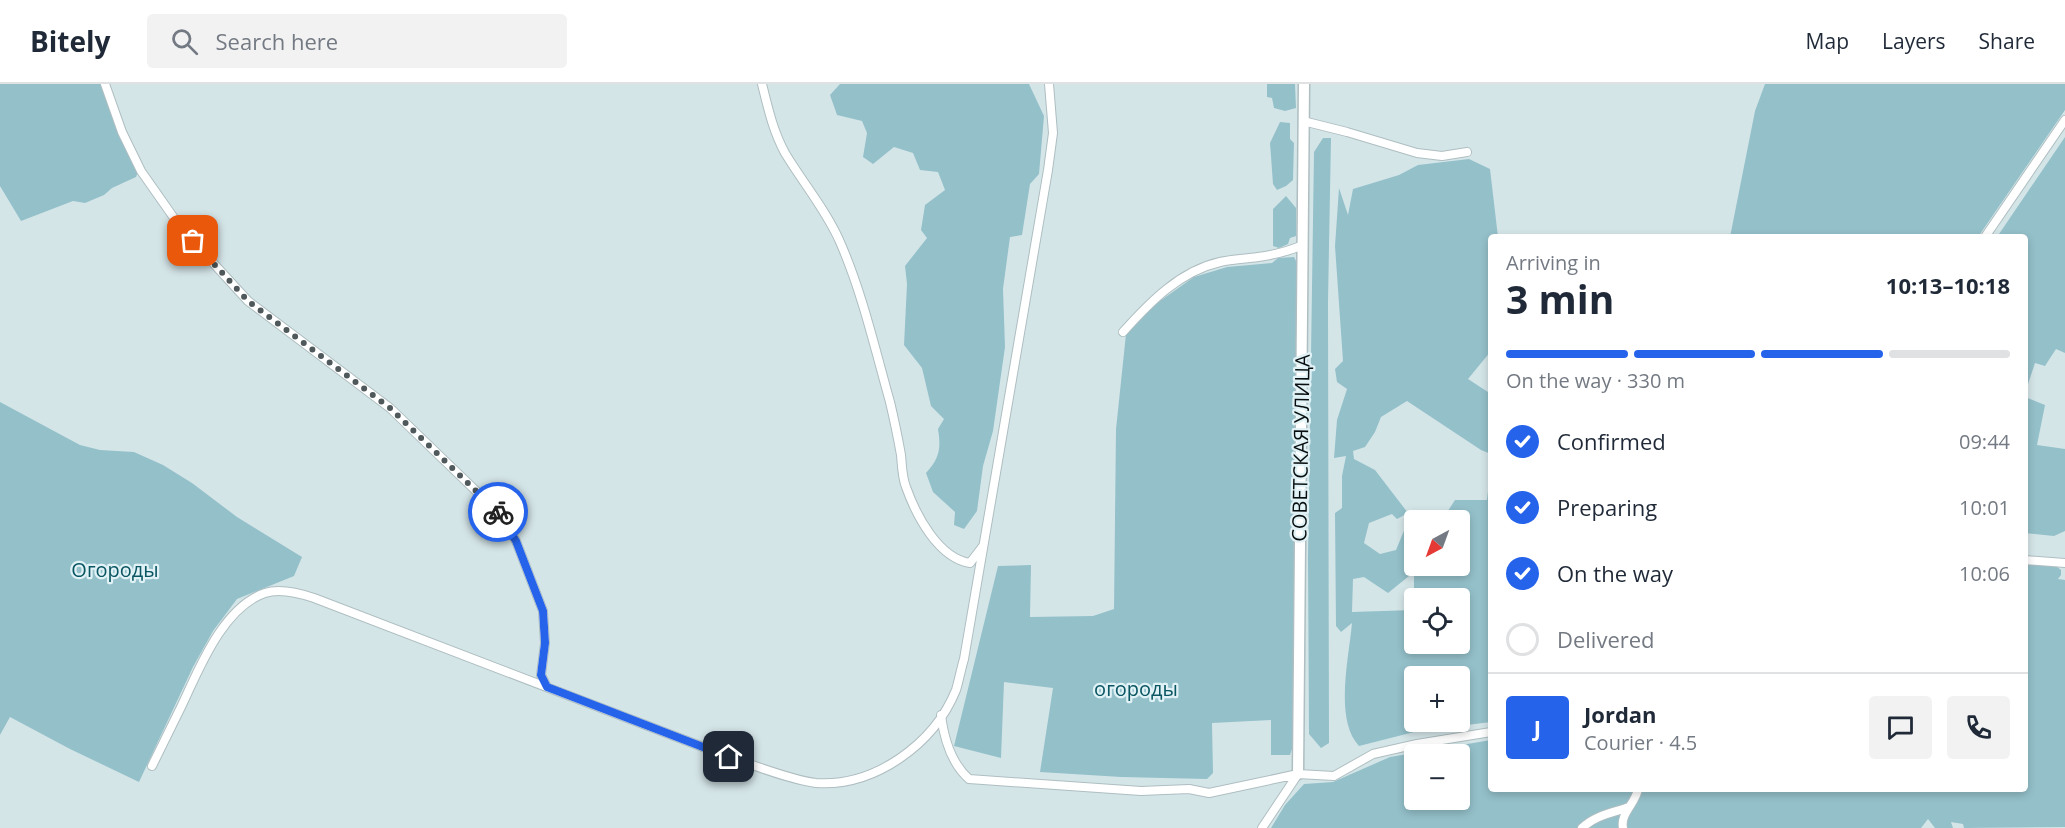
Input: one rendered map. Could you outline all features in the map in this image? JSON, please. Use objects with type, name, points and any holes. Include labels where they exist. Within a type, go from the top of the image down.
[{"type":"street","points":[[105,84],[122,132],[141,171],[181,228],[248,301],[390,408],[501,515],[516,541],[543,611],[545,643],[541,675],[547,687]]},
{"type":"street","points":[[762,84],[775,132],[840,241],[852,274],[890,402],[905,485],[916,509],[931,535],[958,562],[970,563],[984,545]]},
{"type":"street","points":[[152,766],[199,669],[221,630],[248,603],[265,592],[286,592],[314,598],[729,757],[815,783],[854,780],[896,761],[915,746],[941,716],[956,690],[964,659],[1048,170],[1053,133],[1048,84]]},
{"type":"street","name":"СОВЕТСКАЯ УЛИЦА","points":[[1298,774],[1304,84]]},
{"type":"street","points":[[1986,234],[2065,120]]},
{"type":"street","points":[[1303,122],[1347,132],[1417,153],[1442,156],[1467,152]]},
{"type":"street","points":[[1123,332],[1162,293],[1189,274],[1220,262],[1260,257],[1303,245]]},
{"type":"street","points":[[2028,560],[2065,563]]},
{"type":"street","points":[[941,716],[944,735],[952,754],[960,771],[969,779],[1141,790],[1189,789],[1209,793],[1298,774],[1334,776],[1373,754],[1488,732]]},
{"type":"street","points":[[1262,828],[1298,774]]},
{"type":"street","points":[[1623,828],[1622,822],[1638,792]]},
{"type":"street","points":[[1582,828],[1605,814],[1629,807]]},
{"type":"green space","points":[[0,84],[100,84],[138,172],[136,177],[85,203],[73,201],[21,221],[0,186]]},
{"type":"green space","points":[[840,84],[1029,84],[1044,116],[1039,174],[1030,184],[1022,235],[1010,237],[1003,289],[1005,347],[993,431],[983,466],[977,511],[964,529],[954,525],[955,512],[933,492],[926,473],[937,457],[938,429],[944,419],[931,406],[922,368],[904,345],[907,284],[905,266],[927,238],[921,230],[925,205],[945,190],[938,172],[920,170],[913,153],[894,147],[873,164],[863,157],[867,133],[862,121],[837,115],[830,95]]},
{"type":"green space","points":[[1267,84],[1295,84],[1296,108],[1285,111],[1274,108],[1272,98],[1267,97]]},
{"type":"green space","points":[[1765,84],[2065,84],[2065,110],[1980,234],[1731,234],[1755,111]]},
{"type":"green space","points":[[1280,122],[1290,123],[1290,139],[1294,143],[1293,180],[1277,190],[1273,184],[1270,143]]},
{"type":"green space","points":[[2065,137],[2065,353],[2056,349],[2045,366],[2035,363],[2028,384],[2028,234],[1999,234]]},
{"type":"green space","points":[[1323,138],[1331,138],[1328,302],[1329,743],[1321,748],[1309,734],[1308,557],[1314,152]]},
{"type":"green space","points":[[1469,159],[1490,169],[1498,234],[1488,234],[1488,355],[1468,379],[1488,392],[1488,453],[1407,401],[1381,417],[1365,447],[1353,451],[1354,459],[1375,470],[1406,510],[1404,515],[1397,519],[1392,514],[1369,523],[1364,543],[1380,554],[1396,550],[1404,531],[1404,576],[1409,576],[1388,593],[1364,577],[1353,579],[1352,612],[1404,610],[1404,654],[1470,654],[1470,588],[1414,588],[1414,576],[1470,576],[1470,510],[1448,510],[1455,500],[1487,500],[1488,491],[1488,722],[1470,725],[1470,666],[1404,666],[1404,732],[1414,732],[1359,746],[1351,735],[1345,705],[1346,670],[1352,623],[1341,632],[1336,626],[1335,513],[1342,508],[1342,476],[1346,456],[1334,458],[1337,420],[1347,389],[1337,382],[1335,369],[1343,361],[1335,246],[1339,188],[1348,215],[1353,189],[1399,175],[1418,165]]},
{"type":"green space","points":[[1286,196],[1296,208],[1296,236],[1290,238],[1288,244],[1279,248],[1273,246],[1273,209]]},
{"type":"green space","name":"огороды","points":[[1294,257],[1298,265],[1293,746],[1290,755],[1271,755],[1271,720],[1212,723],[1213,773],[1207,779],[1040,772],[1053,688],[1004,682],[1001,758],[954,746],[998,566],[1031,565],[1030,617],[1093,616],[1114,609],[1116,429],[1126,334],[1157,303],[1194,277],[1227,267],[1272,263],[1278,258]]},
{"type":"green space","points":[[2028,398],[2045,405],[2037,445],[2065,449],[2065,531],[2054,536],[2028,533]]},
{"type":"green space","name":"Огороды","points":[[0,402],[80,445],[100,450],[134,452],[163,465],[192,483],[237,517],[302,557],[294,576],[237,599],[213,631],[193,667],[139,782],[10,717],[0,735]]},
{"type":"green space","points":[[2028,563],[2056,566],[2061,570],[2058,579],[2065,580],[2065,827],[1964,828],[1963,824],[1951,822],[1953,828],[1935,828],[1928,819],[1921,828],[1271,828],[1285,805],[1304,784],[1333,782],[1390,757],[1404,755],[1404,810],[1470,810],[1470,744],[1467,744],[1488,741],[1488,792],[2028,792]]},
{"type":"way so far","points":[[193,241],[248,301],[390,408],[498,512]]},
{"type":"route","points":[[498,512],[516,541],[543,611],[545,643],[541,675],[547,687],[729,757]]}]
